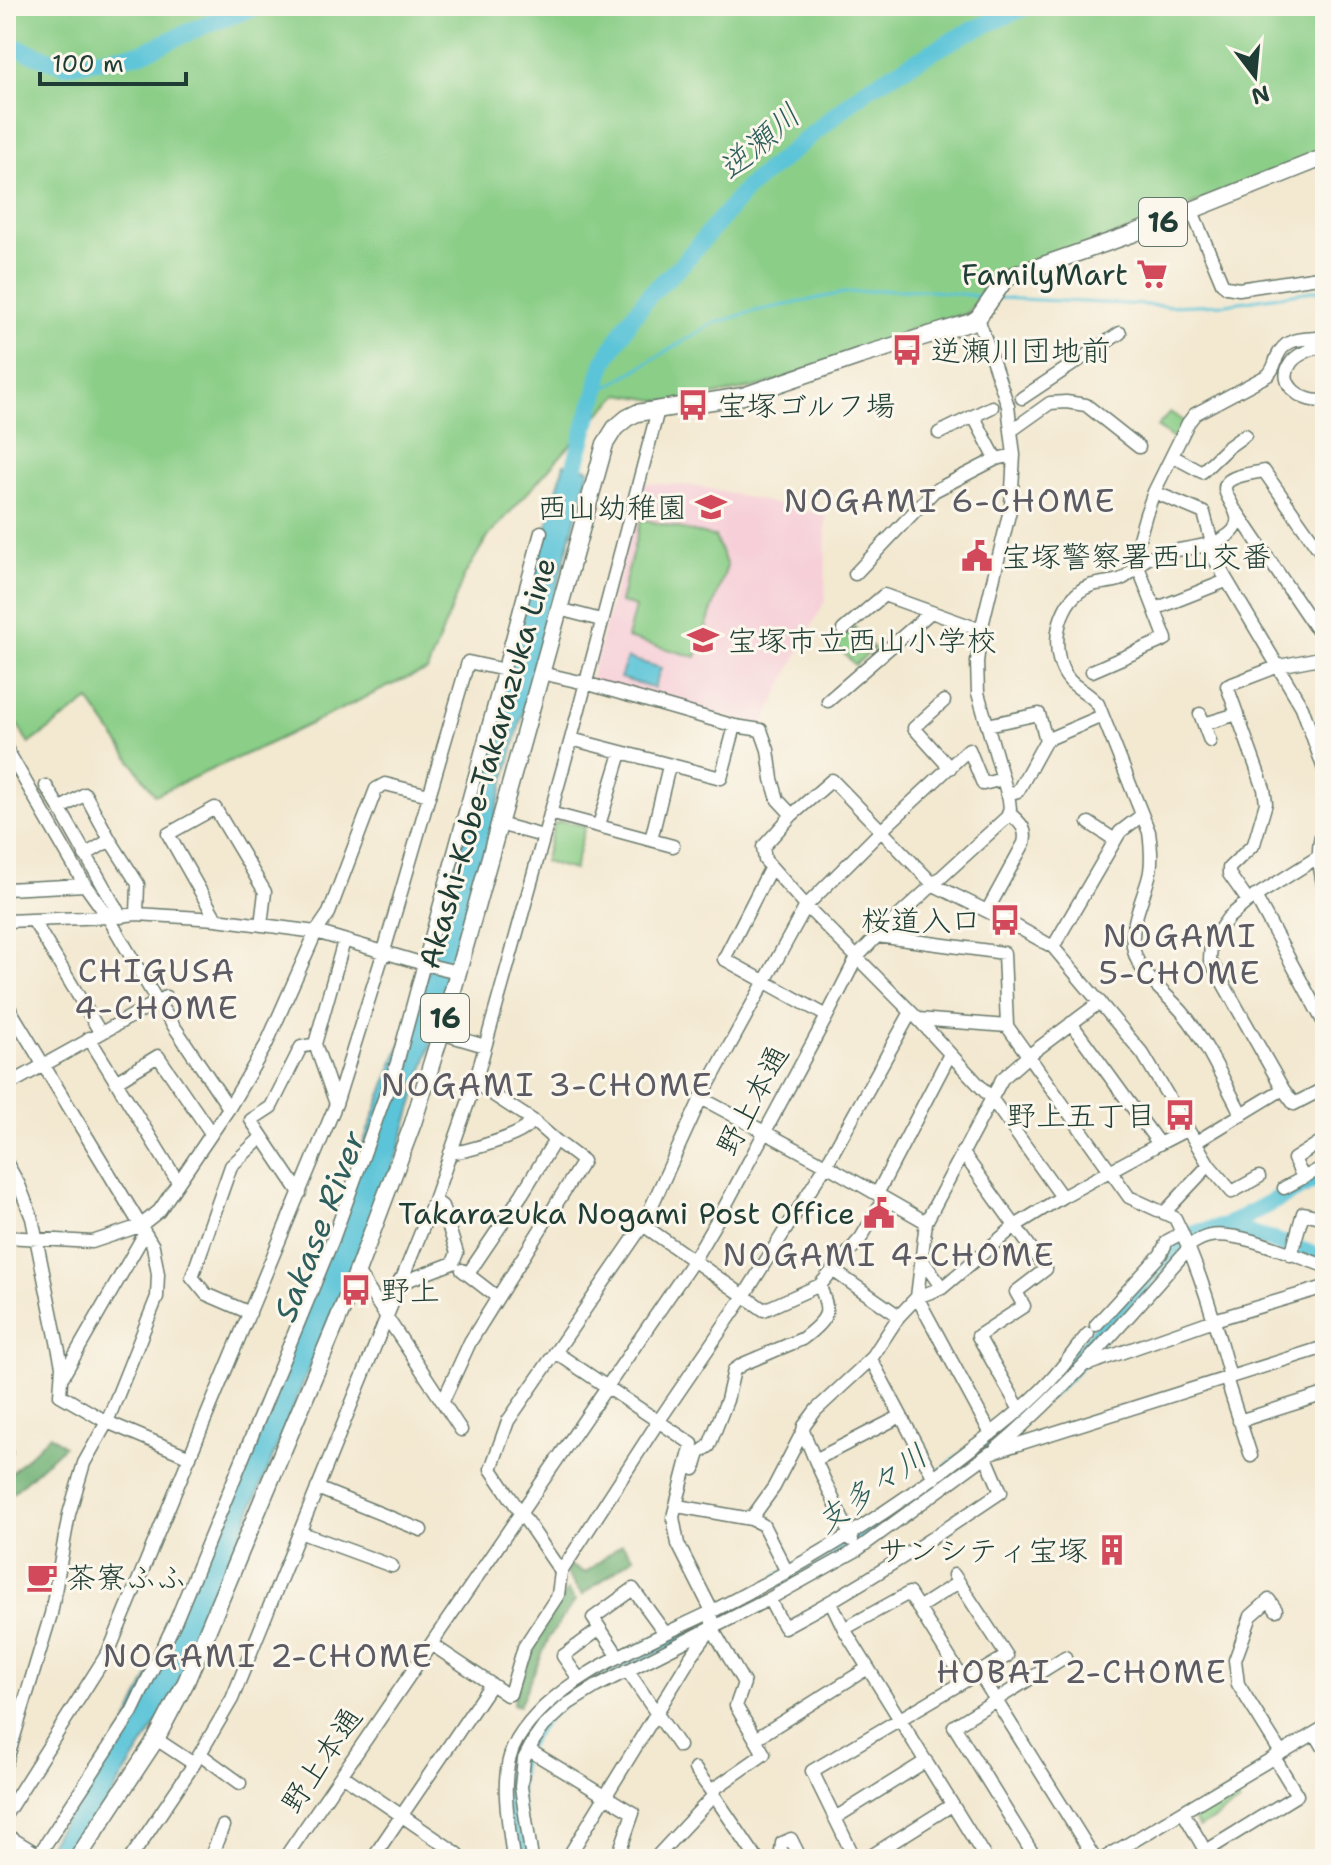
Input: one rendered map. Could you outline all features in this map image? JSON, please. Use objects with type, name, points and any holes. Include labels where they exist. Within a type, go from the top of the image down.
[{"type":"main road","name":"16","points":[[978,318],[1006,278],[1132,234],[1325,157]]},
{"type":"main road","name":"Akashi-Kobe-Takarazuka Line","points":[[77,1859],[156,1739],[202,1648],[357,1272],[404,1147],[441,1033],[605,444],[615,428],[643,411],[743,396],[978,318]]},
{"type":"street","points":[[1192,211],[1222,283],[1227,287],[1239,289],[1325,276]]},
{"type":"street","points":[[978,318],[1002,387],[1014,455],[1011,506],[981,630],[977,662],[978,693],[1007,794],[1009,813],[1022,824],[1026,836],[987,911]]},
{"type":"street","points":[[1022,398],[1120,333]]},
{"type":"street","points":[[1092,671],[1166,639],[1134,556],[1154,492],[1195,414],[1268,375],[1284,345],[1298,339],[1318,338],[1325,344],[1296,357],[1289,364],[1286,374],[1288,383],[1302,398],[1318,402],[1325,400]]},
{"type":"street","points":[[1039,387],[1050,403]]},
{"type":"street","points":[[1012,430],[1050,403],[1086,405],[1139,447]]},
{"type":"street","points":[[939,433],[992,407]]},
{"type":"street","points":[[130,1859],[197,1759],[232,1699],[434,1200],[475,1083],[658,410]]},
{"type":"street","points":[[974,417],[996,459]]},
{"type":"street","points":[[1172,456],[1202,472],[1245,435]]},
{"type":"street","points":[[855,574],[934,491],[996,459],[1014,455]]},
{"type":"street","points":[[1325,558],[1264,471],[1228,482],[1226,494],[1237,512],[1314,626],[1325,626]]},
{"type":"street","points":[[1154,492],[1204,513],[1209,544],[1226,581],[1302,707],[1325,772]]},
{"type":"street","points":[[1237,512],[1238,524],[1222,540],[1155,555],[1139,564],[1122,580],[1094,584],[1081,590],[1068,602],[1062,615],[1057,647],[1065,674],[1098,704],[1149,832],[1149,878],[1135,925],[1133,947],[1139,963],[1184,1014],[1242,1115]]},
{"type":"street","points":[[6,1835],[37,1857],[132,1712],[176,1620],[333,1239],[397,1063],[541,532]]},
{"type":"street","points":[[1155,609],[1226,581]]},
{"type":"street","points":[[843,630],[884,595],[981,630]]},
{"type":"street","points":[[559,609],[601,620]]},
{"type":"street","points":[[828,701],[931,612]]},
{"type":"street","points":[[1325,657],[1279,666],[1227,686],[1264,789],[1266,803],[1254,844],[1229,868],[1229,874],[1251,898],[1325,1025]]},
{"type":"street","points":[[6,1814],[109,1651],[336,1104],[468,662],[505,670]]},
{"type":"street","points":[[541,673],[735,726],[761,730],[778,800],[792,815]]},
{"type":"street","points":[[944,701],[914,728],[950,768]]},
{"type":"street","points":[[987,725],[1039,714],[1046,740]]},
{"type":"street","points":[[1210,741],[1202,719],[1237,714]]},
{"type":"street","points":[[1007,794],[1018,791],[1046,740],[1102,716]]},
{"type":"street","points":[[571,739],[721,778],[735,726]]},
{"type":"street","points":[[6,748],[85,885],[114,917]]},
{"type":"street","points":[[561,1572],[491,1469],[508,1421],[643,1225],[701,1098],[806,906],[969,749],[983,784],[1003,779]]},
{"type":"street","points":[[599,825],[621,753]]},
{"type":"street","points":[[651,840],[669,766]]},
{"type":"street","points":[[1062,1197],[991,1098],[765,860],[763,847],[792,815],[832,780],[934,885],[1053,947],[1138,1047],[1209,1165],[1232,1192],[1259,1177]]},
{"type":"street","points":[[62,1379],[142,1230],[159,1211],[229,1108],[266,1045],[316,932],[329,913],[376,789],[385,784],[429,795]]},
{"type":"street","points":[[46,786],[85,855],[114,917],[229,1108]]},
{"type":"street","points":[[60,809],[85,794],[138,884],[137,914]]},
{"type":"street","points":[[216,919],[168,834],[215,808],[265,892],[261,925]]},
{"type":"street","points":[[550,813],[673,846]]},
{"type":"street","name":"野上本通","points":[[284,1859],[693,1261],[857,957],[1009,813]]},
{"type":"street","points":[[1053,947],[1120,832],[1142,815]]},
{"type":"street","points":[[1325,822],[1319,838],[1318,857],[1325,893]]},
{"type":"street","points":[[1089,823],[1115,840]]},
{"type":"street","points":[[499,824],[543,836]]},
{"type":"street","points":[[85,855],[110,840]]},
{"type":"street","points":[[1318,857],[1251,898],[1228,918],[1211,942],[1210,960],[1294,1104],[1325,1088]]},
{"type":"street","points":[[771,867],[724,959],[827,1016]]},
{"type":"street","points":[[6,889],[85,885]]},
{"type":"street","points":[[6,921],[137,914],[216,919],[316,932],[458,972]]},
{"type":"street","points":[[33,920],[117,1081],[178,1182]]},
{"type":"street","points":[[877,936],[1004,953],[1007,1026],[1129,1197],[1175,1218],[1214,1320],[1251,1456]]},
{"type":"street","points":[[336,1104],[315,1044],[344,941]]},
{"type":"street","points":[[6,1086],[162,999]]},
{"type":"street","points":[[991,1434],[917,1297],[926,1222],[1002,1079],[1100,1002]]},
{"type":"street","points":[[6,1003],[153,1246],[158,1274],[157,1297],[107,1422],[84,1463],[69,1514],[51,1614],[6,1763]]},
{"type":"street","points":[[914,1015],[1007,1026]]},
{"type":"street","points":[[431,1644],[507,1695],[510,1694],[524,1647],[558,1595],[561,1572],[744,1296],[914,1015]]},
{"type":"street","points":[[1071,1023],[1159,1144]]},
{"type":"street","points":[[441,1033],[485,1046]]},
{"type":"street","points":[[300,1193],[251,1120],[271,1107],[301,1047],[315,1044]]},
{"type":"street","points":[[643,1225],[764,1310],[820,1285],[861,1238],[950,1054]]},
{"type":"street","points":[[117,1081],[158,1056],[211,1133]]},
{"type":"street","points":[[443,1401],[470,1342],[583,1161],[532,1120],[475,1083]]},
{"type":"street","points":[[1196,1142],[1283,1089]]},
{"type":"street","points":[[701,1098],[926,1222]]},
{"type":"street","points":[[450,1153],[525,1129],[532,1120]]},
{"type":"street","points":[[751,1519],[774,1487],[804,1426],[816,1410],[871,1359],[899,1316],[917,1297],[942,1288],[1015,1226],[1188,1129]]},
{"type":"street","points":[[250,1313],[206,1294],[192,1277],[231,1166],[262,1137]]},
{"type":"street","points":[[1303,1177],[1294,1159],[1325,1139]]},
{"type":"street","points":[[468,1274],[555,1140]]},
{"type":"street","points":[[962,1152],[1046,1269],[1016,1292],[1024,1306],[978,1336],[1020,1410]]},
{"type":"street","points":[[6,1162],[32,1218],[62,1366],[60,1395],[107,1422],[190,1457]]},
{"type":"street","points":[[1164,1213],[1209,1165]]},
{"type":"street","points":[[1284,1188],[1325,1166]]},
{"type":"street","points":[[400,1280],[406,1281],[453,1263],[458,1250],[442,1206],[434,1200]]},
{"type":"street","points":[[1291,1255],[1303,1213],[1325,1218]]},
{"type":"street","points":[[6,1237],[92,1242],[142,1230]]},
{"type":"street","points":[[532,1859],[521,1787],[524,1759],[544,1726],[568,1704],[787,1572],[853,1542],[991,1434],[1051,1381],[1092,1329],[1161,1254],[1167,1241],[1198,1240],[1210,1236],[1243,1238],[1325,1266]]},
{"type":"street","points":[[513,1859],[506,1768],[517,1739],[550,1700],[579,1679],[665,1633],[769,1599],[988,1455],[1031,1419],[1086,1365],[1185,1241]]},
{"type":"street","points":[[921,1258],[942,1288]]},
{"type":"street","points":[[453,1263],[497,1297]]},
{"type":"street","points":[[834,1271],[899,1316]]},
{"type":"street","points":[[357,1272],[461,1430]]},
{"type":"street","points":[[678,1512],[699,1453],[709,1446],[727,1400],[734,1370],[809,1334],[827,1311],[820,1285]]},
{"type":"street","points":[[1086,1365],[1214,1320],[1325,1287]]},
{"type":"street","points":[[988,1455],[1325,1347]]},
{"type":"street","points":[[555,1352],[692,1444],[678,1512],[678,1544],[744,1683],[736,1706],[764,1754],[712,1793],[657,1859]]},
{"type":"street","points":[[871,1359],[934,1478]]},
{"type":"street","points":[[1239,1421],[1325,1394]]},
{"type":"street","points":[[815,1460],[901,1416]]},
{"type":"street","points":[[803,1431],[853,1542]]},
{"type":"street","points":[[6,1447],[6,1454]]},
{"type":"street","points":[[769,1599],[784,1627],[910,1553],[1001,1492],[988,1455]]},
{"type":"street","points":[[317,1488],[421,1530]]},
{"type":"street","points":[[678,1512],[751,1519],[763,1525],[787,1572]]},
{"type":"street","points":[[299,1532],[392,1566]]},
{"type":"street","points":[[855,1859],[812,1771],[1007,1656],[956,1578],[918,1608]]},
{"type":"street","points":[[619,1657],[593,1618],[633,1589],[665,1633]]},
{"type":"street","points":[[844,1629],[909,1593],[964,1681]]},
{"type":"street","points":[[1183,1812],[1208,1855],[1297,1795],[1238,1684],[1235,1660],[1251,1616],[1269,1600],[1276,1610]]},
{"type":"street","points":[[831,1602],[844,1629],[986,1859]]},
{"type":"street","points":[[567,1859],[712,1619]]},
{"type":"street","points":[[579,1679],[563,1656],[600,1629]]},
{"type":"street","points":[[1036,1859],[954,1726],[1065,1657]]},
{"type":"street","points":[[755,1739],[868,1668]]},
{"type":"street","points":[[627,1670],[679,1746]]},
{"type":"street","points":[[979,1673],[1095,1859]]},
{"type":"street","points":[[372,1859],[491,1684]]},
{"type":"street","points":[[1103,1859],[1320,1730],[1325,1750]]},
{"type":"street","points":[[156,1739],[240,1783]]},
{"type":"street","points":[[529,1750],[633,1813],[617,1859]]},
{"type":"street","points":[[835,1818],[926,1761]]},
{"type":"street","points":[[695,1769],[757,1859]]},
{"type":"street","points":[[342,1775],[458,1854],[454,1859]]},
{"type":"street","points":[[866,1859],[952,1805]]},
{"type":"street","points":[[210,1859],[223,1826]]},
{"type":"street","points":[[780,1859],[782,1843],[791,1839],[801,1859]]},
{"type":"street","points":[[1313,1859],[1325,1852]]},
{"type":"shaded area","name":"宝塚市立西山小学校","points":[[644,483],[697,486],[826,515],[825,600],[762,726],[590,680]]},
{"type":"green space","points":[[6,6],[1325,6],[1325,151],[1115,236],[1000,275],[966,314],[914,328],[897,335],[898,339],[761,386],[674,403],[620,394],[487,538],[464,576],[427,671],[155,795],[89,700],[29,744],[6,705]]},
{"type":"green space","points":[[1170,412],[1185,422],[1175,440],[1157,427]]},
{"type":"green space","points":[[641,519],[715,537],[727,566],[696,657],[627,638],[635,607],[620,602]]},
{"type":"green space","points":[[854,627],[874,649],[855,665],[838,647],[838,641]]},
{"type":"green space","points":[[561,821],[585,826],[574,870],[544,862],[554,824]]},
{"type":"green space","points":[[50,1435],[64,1446],[6,1499],[6,1478]]},
{"type":"green space","points":[[622,1544],[634,1557],[582,1595],[566,1573],[571,1566],[585,1573]]},
{"type":"green space","points":[[568,1590],[575,1601],[550,1636],[519,1706],[513,1704],[529,1647]]},
{"type":"green space","points":[[1231,1788],[1239,1803],[1199,1828],[1193,1817],[1194,1811]]},
{"type":"water","points":[[564,464],[589,469],[451,978],[397,1156],[174,1696],[71,1859],[39,1859],[124,1729],[219,1526],[428,971]]},
{"type":"water","points":[[627,658],[661,668],[654,688],[620,678]]},
{"type":"waterway","points":[[6,44],[64,65],[142,53],[207,24],[259,6]]},
{"type":"waterway","name":"逆瀬川","points":[[569,488],[605,361],[650,294],[682,264],[748,187],[868,88],[964,34],[1027,6]]},
{"type":"waterway","points":[[998,298],[1167,306],[1226,304],[1325,289]]},
{"type":"waterway","points":[[597,393],[712,324],[751,312],[844,293],[886,290],[923,290],[987,297]]},
{"type":"waterway","points":[[1225,1227],[1325,1174]]},
{"type":"waterway","name":"支多々川","points":[[1044,1393],[1066,1373],[1172,1249],[1196,1233],[1225,1227],[1325,1259]]},
{"type":"waterway","name":"支多々川","points":[[781,1581],[843,1548],[926,1491],[995,1437]]},
{"type":"waterway","name":"支多々川","points":[[522,1859],[514,1772],[519,1752],[534,1725],[556,1703],[582,1685],[727,1610]]},
{"type":"place","name":"FamilyMart","points":[[1152,274]]},
{"type":"place","name":"逆瀬川団地前","points":[[907,350]]},
{"type":"place","name":"宝塚ゴルフ場","points":[[693,405]]},
{"type":"place","name":"西山幼稚園","points":[[711,507]]},
{"type":"place","name":"宝塚警察署西山交番","points":[[977,556]]},
{"type":"place","name":"宝塚市立西山小学校","points":[[703,640]]},
{"type":"place","name":"桜道入口","points":[[1005,920]]},
{"type":"place","name":"野上五丁目","points":[[1180,1115]]},
{"type":"place","name":"Takarazuka Nogami Post Office","points":[[879,1213]]},
{"type":"place","name":"野上","points":[[356,1290]]},
{"type":"place","name":"サンシティ宝塚","points":[[1112,1550]]},
{"type":"place","name":"茶寮ふふ","points":[[42,1577]]},
{"type":"district","name":"NOGAMI 6-CHOME","points":[[950,500]]},
{"type":"district","name":"NOGAMI 5-CHOME","points":[[1180,954]]},
{"type":"district","name":"CHIGUSA 4-CHOME","points":[[157,988]]},
{"type":"district","name":"NOGAMI 3-CHOME","points":[[547,1084]]},
{"type":"district","name":"NOGAMI 4-CHOME","points":[[889,1254]]},
{"type":"district","name":"NOGAMI 2-CHOME","points":[[268,1655]]},
{"type":"district","name":"HOBAI 2-CHOME","points":[[1082,1671]]},
{"type":"water label","name":"Sakase River","points":[[319,1226]]}]
